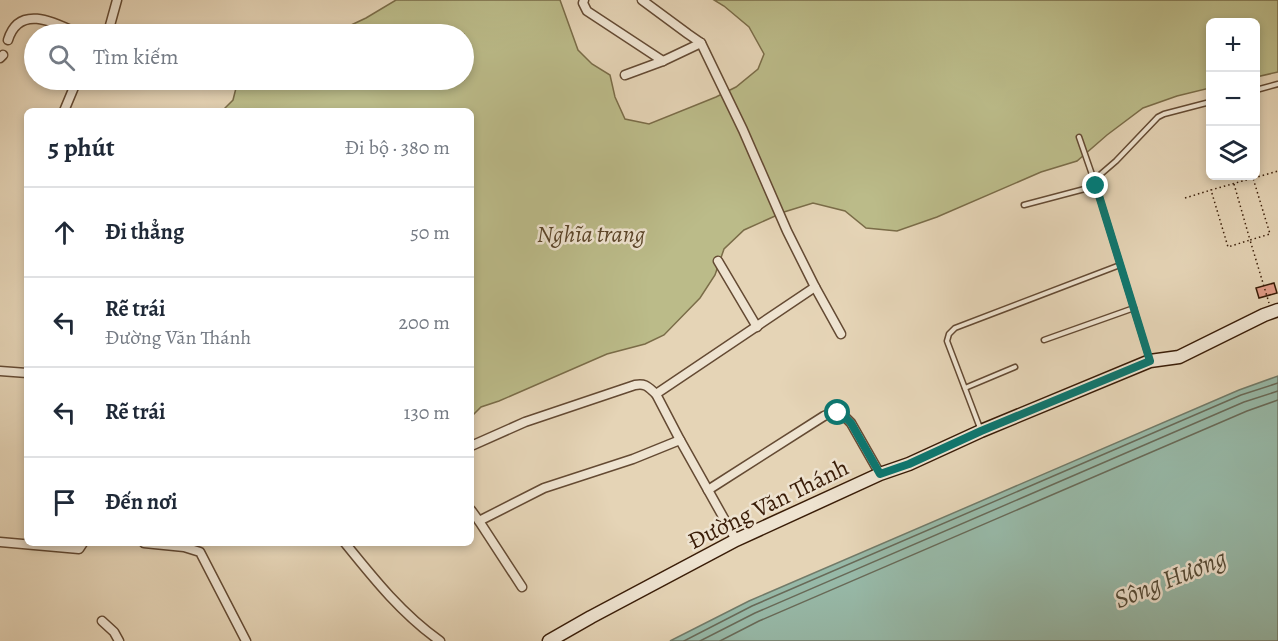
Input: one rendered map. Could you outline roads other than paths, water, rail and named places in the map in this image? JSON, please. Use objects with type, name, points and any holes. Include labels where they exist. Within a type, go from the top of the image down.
[{"type":"main road","name":"Đường Văn Thánh","points":[[549,641],[736,540],[880,474],[909,464],[981,431],[1150,361],[1179,357],[1275,311]]},
{"type":"street","points":[[110,24],[117,0]]},
{"type":"street","points":[[584,0],[583,3],[587,10],[663,61]]},
{"type":"street","points":[[642,0],[701,43],[787,231],[841,334]]},
{"type":"street","points":[[8,40],[14,26],[27,20],[48,20],[58,24]]},
{"type":"street","points":[[625,75],[663,61],[701,43]]},
{"type":"street","points":[[65,108],[73,90]]},
{"type":"street","points":[[718,261],[758,327]]},
{"type":"street","points":[[656,394],[815,287]]},
{"type":"street","points":[[0,371],[24,373]]},
{"type":"street","points":[[474,445],[525,422],[642,384],[656,394],[736,540]]},
{"type":"street","points":[[708,490],[831,413],[838,413],[851,423],[880,474]]},
{"type":"street","points":[[479,521],[544,488],[680,441]]},
{"type":"street","points":[[474,514],[522,587]]},
{"type":"street","points":[[0,543],[24,545]]},
{"type":"street","points":[[40,546],[80,549],[82,546]]},
{"type":"street","points":[[175,546],[200,552],[246,641]]},
{"type":"street","points":[[348,546],[396,604],[440,641]]},
{"type":"street","points":[[102,621],[114,632],[119,641]]},
{"type":"lane","points":[[1260,89],[1278,84]]},
{"type":"lane","points":[[1094,180],[1116,161],[1158,117],[1206,103]]},
{"type":"lane","points":[[1079,137],[1150,361]]},
{"type":"lane","points":[[1024,205],[1096,186]]},
{"type":"lane","points":[[981,431],[947,341],[949,334],[956,328],[1120,265]]},
{"type":"lane","points":[[1044,340],[1134,308]]},
{"type":"lane","points":[[965,388],[1015,367]]},
{"type":"water","name":"Sông Hương","points":[[1278,376],[1278,641],[670,641],[749,601],[1239,390]]},
{"type":"park label","name":"Nghĩa trang","points":[[591,234]]}]
